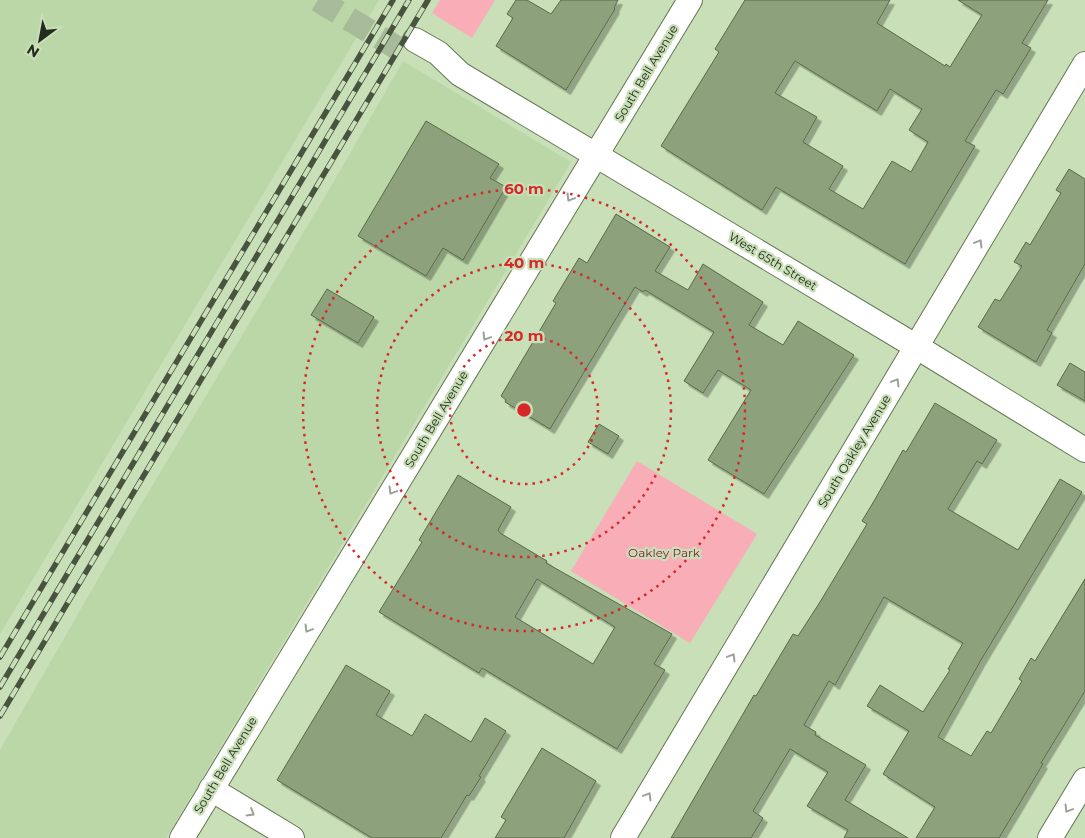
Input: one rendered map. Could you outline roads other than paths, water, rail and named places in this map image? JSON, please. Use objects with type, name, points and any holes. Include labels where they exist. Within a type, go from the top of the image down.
[{"type":"street","name":"South Bell Avenue","points":[[182,838],[690,0]]},
{"type":"street","name":"West 65th Street","points":[[411,47],[438,53],[460,74],[917,347],[1085,450]]},
{"type":"street","name":"South Oakley Avenue","points":[[623,838],[1085,64]]},
{"type":"street","points":[[1050,838],[1085,780]]},
{"type":"street","points":[[210,789],[292,838]]},
{"type":"tunnel","points":[[318,0],[407,54]]},
{"type":"railway","points":[[0,657],[393,0]]},
{"type":"railway","points":[[0,687],[409,0]]},
{"type":"railway","points":[[0,716],[428,0]]},
{"type":"park label","name":"Oakley Park","points":[[664,552]]}]
